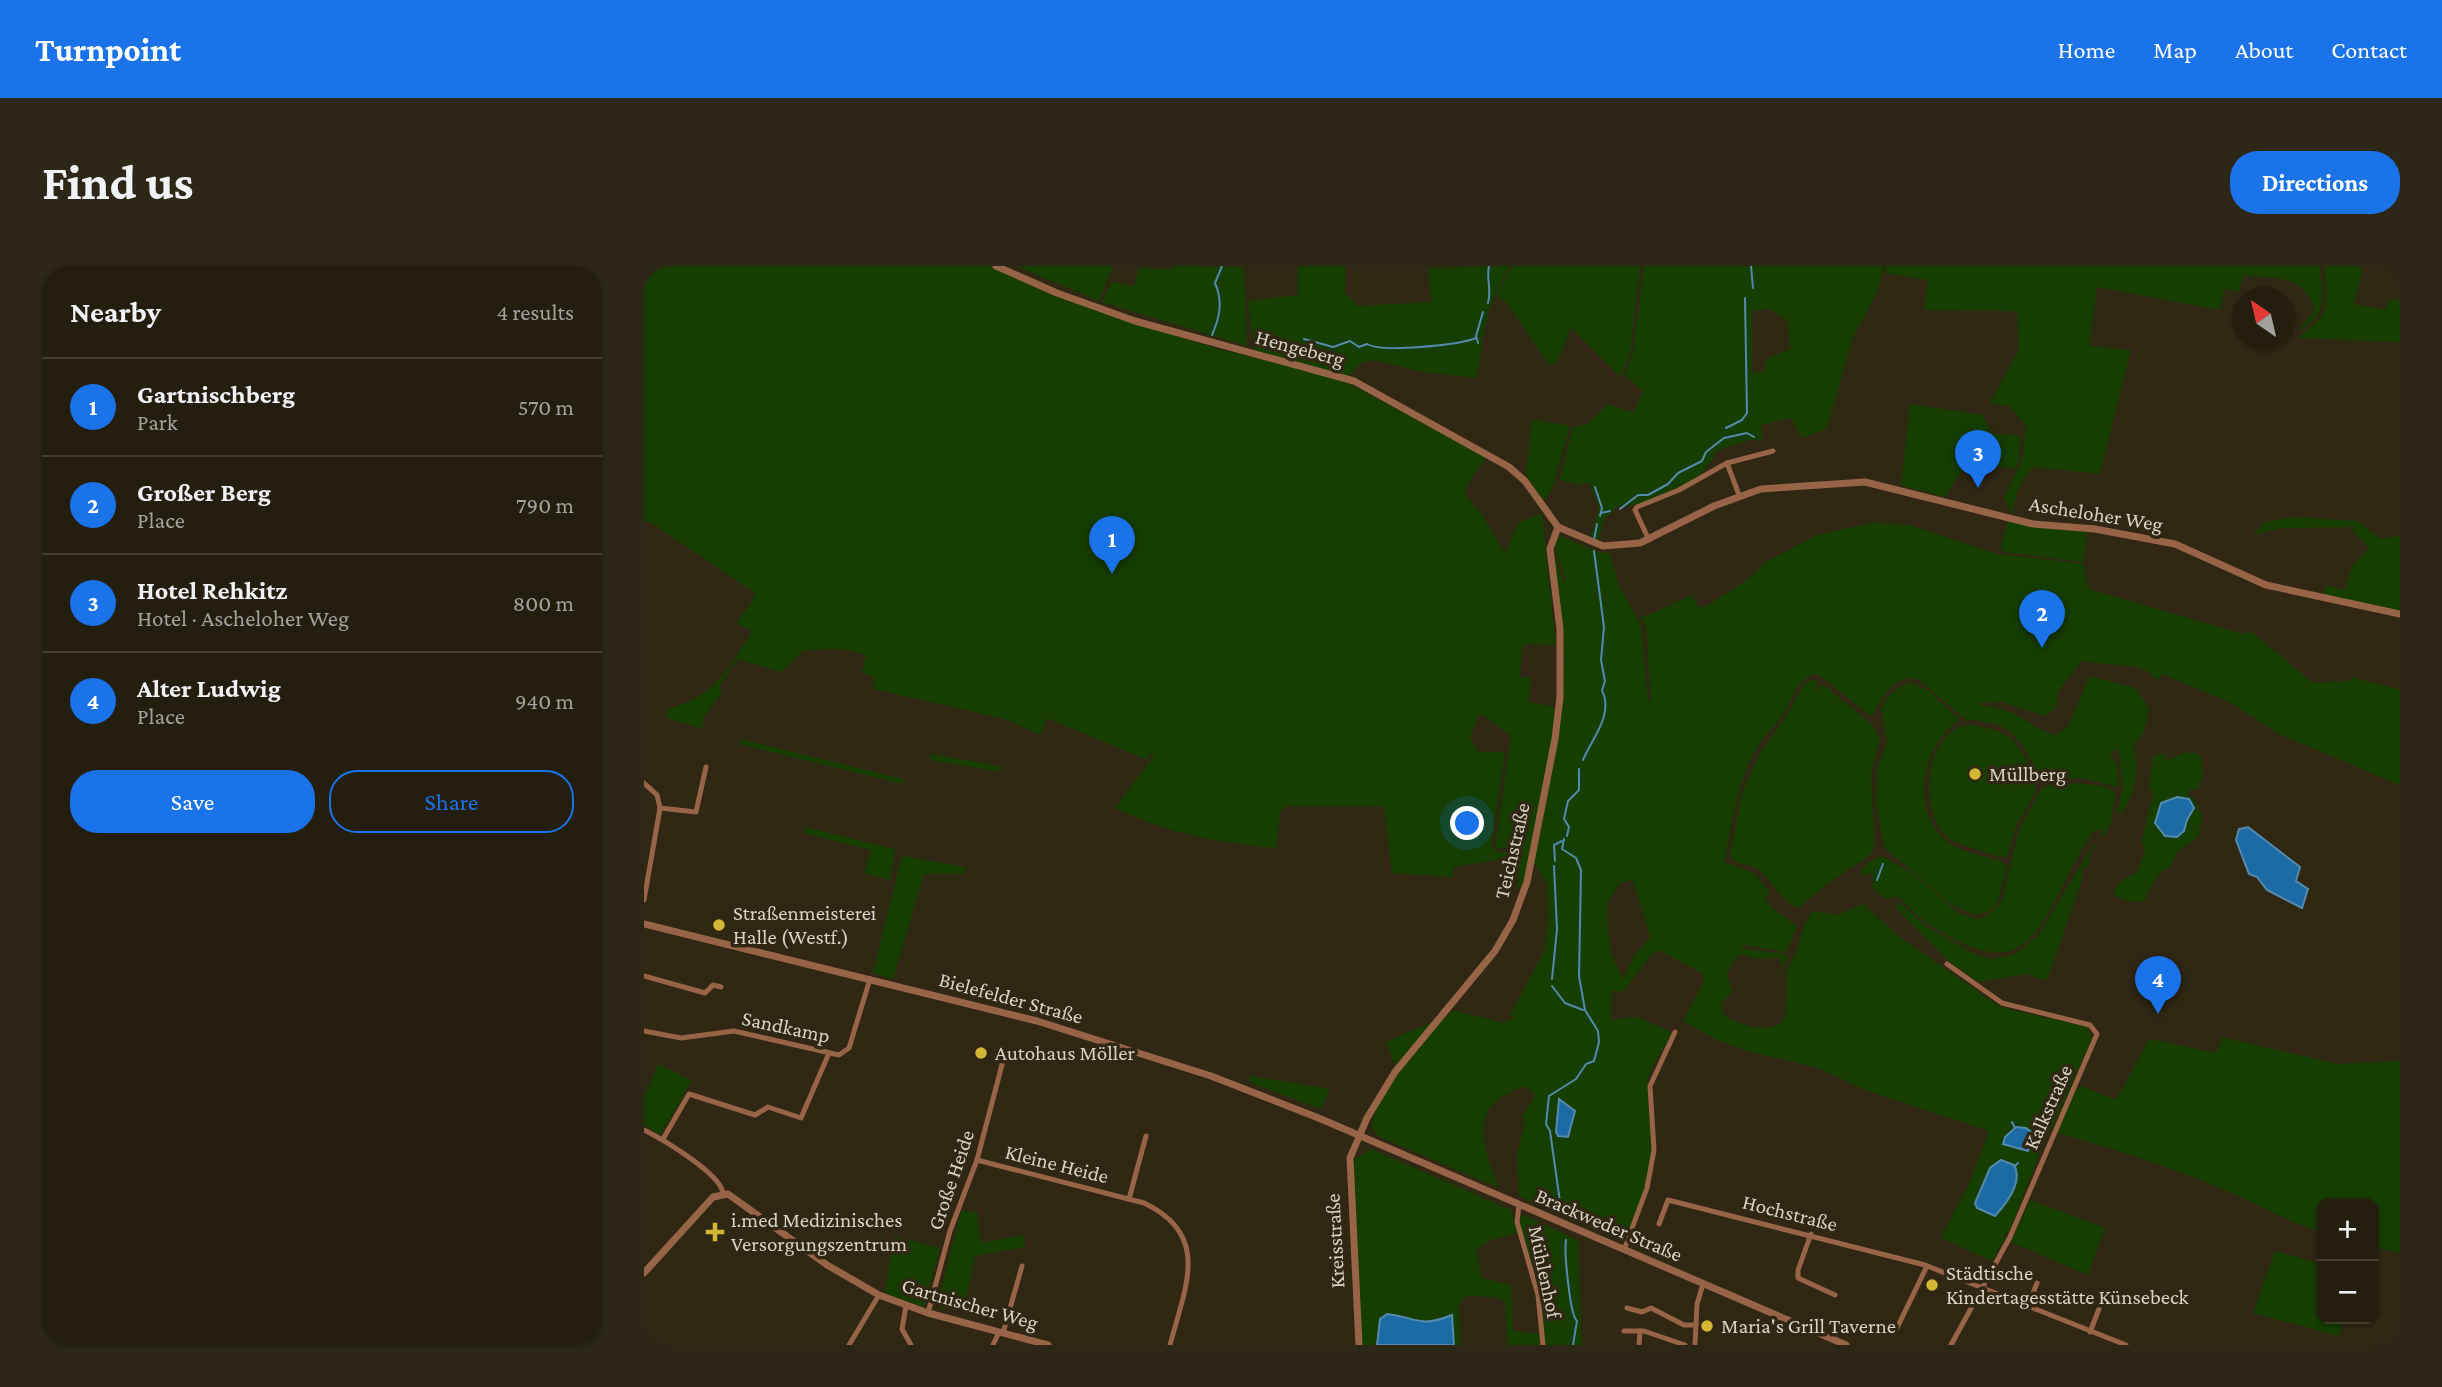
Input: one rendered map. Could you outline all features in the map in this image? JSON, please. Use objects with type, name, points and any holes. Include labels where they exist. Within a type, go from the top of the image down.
[{"type":"street","name":"Hengeberg","points":[[996,266],[1056,293],[1135,321],[1354,381],[1516,473],[1558,527]]},
{"type":"street","points":[[1648,540],[1634,510],[1637,507],[1679,490],[1727,463],[1773,451]]},
{"type":"street","points":[[1727,463],[1739,495]]},
{"type":"street","name":"Ascheloher Weg","points":[[1558,527],[1603,546],[1627,546],[1648,540],[1739,495],[1761,489],[1865,482],[2033,524],[2095,529],[2175,544],[2266,585],[2400,614]]},
{"type":"street","name":"Teichstraße","points":[[1359,1136],[1395,1072],[1494,951],[1521,902],[1555,739],[1560,697],[1560,629],[1550,549],[1558,527]]},
{"type":"street","points":[[660,808],[696,811],[706,767]]},
{"type":"street","points":[[644,783],[657,795],[660,808],[650,851],[644,900]]},
{"type":"street","name":"Bielefelder Straße","points":[[644,923],[1037,1021],[1240,1086],[1359,1136]]},
{"type":"street","name":"Kalkstraße","points":[[1947,964],[2002,1003],[2090,1025],[2097,1034],[2010,1237],[1951,1345]]},
{"type":"street","points":[[644,976],[705,993],[713,985],[721,987]]},
{"type":"street","name":"Sandkamp","points":[[644,1031],[681,1038],[734,1031],[839,1055],[849,1048],[870,979]]},
{"type":"street","points":[[1624,1250],[1647,1188],[1654,1150],[1650,1086],[1675,1032]]},
{"type":"street","points":[[663,1139],[689,1094],[755,1115],[768,1107],[801,1118],[829,1053]]},
{"type":"street","name":"Große Heide","points":[[928,1313],[956,1212],[977,1160],[1004,1057]]},
{"type":"street","name":"Gartnischer Weg","points":[[644,1130],[663,1139],[716,1181],[723,1193],[733,1196],[827,1265],[879,1295],[928,1313],[1048,1345]]},
{"type":"street","name":"Kleine Heide","points":[[1129,1199],[1146,1136]]},
{"type":"street","name":"Brackweder Straße","points":[[1359,1136],[1846,1345]]},
{"type":"street","name":"Kreisstraße","points":[[1359,1136],[1349,1167],[1359,1345]]},
{"type":"street","name":"Kleine Heide","points":[[977,1160],[1129,1199],[1167,1215],[1178,1226],[1188,1249],[1188,1275],[1170,1345]]},
{"type":"street","points":[[644,1273],[713,1197],[723,1193]]},
{"type":"street","name":"Hochstraße","points":[[1659,1224],[1668,1200],[1811,1234],[1927,1266],[2126,1345]]},
{"type":"street","name":"Mühlenhof","points":[[1519,1205],[1517,1222],[1538,1295],[1543,1345]]},
{"type":"street","points":[[1811,1234],[1798,1270],[1798,1278],[1835,1295]]},
{"type":"street","points":[[993,1345],[1001,1333],[1023,1266]]},
{"type":"street","points":[[1895,1332],[1927,1266]]},
{"type":"street","points":[[2028,1306],[2037,1283]]},
{"type":"street","points":[[1695,1345],[1698,1298],[1703,1284]]},
{"type":"street","points":[[849,1345],[879,1295]]},
{"type":"street","points":[[906,1306],[902,1329],[911,1345]]},
{"type":"street","points":[[1627,1308],[1642,1312],[1651,1308],[1684,1325],[1696,1325]]},
{"type":"street","points":[[2090,1332],[2099,1309]]},
{"type":"street","points":[[1624,1331],[1640,1331],[1665,1343],[1685,1345]]},
{"type":"street","points":[[1639,1345],[1640,1331]]},
{"type":"green space","points":[[644,266],[989,266],[1101,313],[1218,349],[1340,379],[1486,457],[1466,487],[1465,495],[1482,514],[1505,554],[1518,523],[1542,513],[1556,645],[1527,644],[1522,649],[1520,677],[1531,678],[1528,702],[1555,707],[1553,729],[1560,708],[1565,663],[1553,549],[1564,584],[1565,577],[1554,545],[1560,536],[1601,553],[1609,552],[1619,585],[1641,625],[1648,700],[1651,702],[1646,628],[1640,615],[1644,617],[1692,595],[1699,608],[1706,606],[1746,581],[1766,562],[1817,535],[1872,523],[1909,525],[1997,554],[2084,564],[2087,586],[2092,590],[2243,634],[2252,632],[2313,683],[2350,681],[2352,677],[2400,690],[2400,785],[2279,734],[2229,702],[2162,674],[2157,680],[2149,672],[2136,667],[2081,661],[2058,692],[2056,708],[2045,716],[2002,702],[1975,703],[2007,711],[2056,735],[2069,725],[2089,676],[2135,688],[2149,708],[2143,733],[2134,744],[2137,767],[2133,792],[2123,813],[2117,813],[2123,788],[2119,752],[2116,749],[2110,754],[2117,765],[2119,787],[2081,778],[2041,780],[2023,746],[2010,731],[1996,724],[1965,719],[1918,679],[1909,678],[1894,684],[1872,717],[1823,678],[1814,674],[1808,677],[1799,685],[1785,711],[1751,759],[1736,802],[1724,862],[1754,873],[1770,893],[1765,899],[1773,909],[1797,926],[1786,952],[1744,945],[1742,948],[1785,954],[1788,958],[1777,978],[1782,964],[1778,957],[1761,959],[1739,954],[1727,973],[1733,992],[1721,1003],[1723,1014],[1751,1027],[1766,1028],[1781,1023],[1786,1013],[1787,970],[1797,951],[1803,927],[1813,911],[1837,915],[1863,904],[1897,935],[2000,1007],[2087,1027],[2092,1039],[2048,1132],[2009,1232],[2003,1235],[2005,1239],[1992,1261],[1941,1238],[1970,1181],[1989,1131],[1865,1090],[1818,1068],[1719,1041],[1683,1021],[1704,981],[1702,973],[1659,950],[1650,956],[1623,992],[1612,990],[1611,1020],[1637,1017],[1673,1033],[1649,1077],[1651,1158],[1644,1191],[1625,1242],[1519,1196],[1517,1154],[1525,1121],[1522,1116],[1535,1096],[1526,1086],[1494,1103],[1487,1114],[1484,1140],[1499,1188],[1378,1136],[1372,1128],[1375,1113],[1391,1080],[1453,1010],[1503,1023],[1515,1017],[1510,1015],[1544,951],[1548,921],[1547,884],[1535,864],[1529,863],[1521,887],[1517,887],[1520,856],[1453,867],[1454,877],[1392,873],[1384,807],[1380,806],[1287,806],[1280,812],[1276,848],[1213,840],[1174,830],[1115,808],[1153,757],[1152,751],[1147,760],[1047,718],[1041,735],[1005,719],[874,689],[874,678],[862,672],[866,656],[851,651],[803,651],[782,672],[737,659],[720,686],[722,692],[703,718],[703,729],[667,718],[667,709],[697,697],[727,670],[752,631],[737,623],[756,594],[652,523],[644,521]],"holes":[[[1480,713],[1511,736],[1495,847],[1502,849],[1521,845],[1521,849],[1499,853],[1491,846],[1505,752],[1478,752],[1470,737]],[[1633,880],[1650,937],[1634,956],[1623,979],[1611,954],[1607,904],[1620,883]]]},
{"type":"green space","points":[[1016,266],[1113,266],[1099,301]]},
{"type":"green space","points":[[1172,266],[1244,267],[1247,346],[1102,302],[1111,282],[1134,286],[1139,268],[1172,269]]},
{"type":"green space","points":[[1298,266],[1346,266],[1345,293],[1358,306],[1432,302],[1428,268],[1511,266],[1491,306],[1477,378],[1423,372],[1374,360],[1361,363],[1348,376],[1254,351],[1248,301],[1298,295]]},
{"type":"green space","points":[[1513,266],[1640,266],[1630,355],[1620,377],[1571,328],[1557,363],[1549,365],[1509,306],[1496,294]]},
{"type":"green space","points":[[1644,266],[1884,266],[1876,295],[1853,337],[1827,429],[1802,438],[1791,418],[1761,425],[1763,440],[1749,440],[1716,451],[1701,473],[1676,490],[1646,502],[1618,506],[1605,518],[1598,541],[1592,539],[1591,535],[1599,508],[1589,482],[1578,485],[1560,480],[1573,427],[1587,424],[1608,404],[1633,413],[1643,392],[1625,375],[1633,353]],"holes":[[[1770,309],[1787,320],[1790,349],[1766,359],[1764,373],[1752,372],[1752,311]]]},
{"type":"green space","points":[[1886,266],[2320,266],[2323,296],[2315,318],[2298,332],[2315,309],[2303,289],[2287,280],[2244,275],[2240,287],[2232,287],[2232,291],[2224,289],[2220,310],[2097,287],[2089,346],[2131,350],[2100,474],[2034,467],[2019,490],[2013,516],[2004,497],[2022,460],[2026,426],[2009,406],[1990,403],[2019,349],[2017,311],[1924,310],[1928,280],[1885,273]]},
{"type":"green space","points":[[2325,266],[2358,266],[2362,271],[2354,304],[2386,310],[2388,299],[2400,300],[2400,342],[2297,338],[2317,322],[2325,308]]},
{"type":"green space","points":[[1910,404],[1983,415],[1991,433],[2020,436],[2019,460],[2015,469],[1990,466],[1978,460],[1962,471],[1945,497],[1901,485]]},
{"type":"green space","points":[[1532,419],[1570,426],[1553,487],[1546,499],[1542,499],[1526,475]]},
{"type":"green space","points":[[2294,517],[2358,521],[2380,539],[2400,536],[2400,612],[2323,595],[2326,585],[2345,590],[2351,568],[2369,548],[2353,531],[2354,527],[2281,528],[2253,535],[2265,522]]},
{"type":"green space","points":[[2008,520],[2035,527],[2087,532],[2084,562],[2004,552],[2001,548]]},
{"type":"green space","points":[[1817,680],[1816,693],[1820,685],[1824,685],[1871,724],[1880,737],[1871,776],[1875,846],[1869,856],[1831,881],[1798,908],[1785,899],[1760,871],[1736,861],[1730,854],[1742,793],[1760,753],[1787,715],[1803,686],[1808,681]]},
{"type":"green space","points":[[1913,683],[1929,691],[1960,720],[1947,730],[1929,760],[1924,794],[1934,827],[1946,841],[1965,851],[2001,861],[2007,867],[1997,904],[1989,912],[1975,915],[1950,904],[1885,848],[1876,803],[1877,768],[1887,742],[1881,709],[1888,696],[1904,684]]},
{"type":"green space","points":[[1972,725],[1996,730],[2011,738],[2025,757],[2035,779],[2035,793],[2015,829],[2007,857],[1953,841],[1939,827],[1932,810],[1929,791],[1936,754],[1945,739],[1957,729]]},
{"type":"green space","points":[[740,739],[903,779],[903,784],[739,744]]},
{"type":"green space","points":[[2183,753],[2196,753],[2201,757],[2203,777],[2197,790],[2189,789],[2188,795],[2194,798],[2202,816],[2198,837],[2177,852],[2170,867],[2160,872],[2145,901],[2130,902],[2115,896],[2116,887],[2137,873],[2145,851],[2141,841],[2154,795],[2149,788],[2153,758],[2157,754],[2165,754],[2167,760]],"holes":[[[2164,801],[2194,808],[2186,824],[2159,831],[2155,818]]]},
{"type":"green space","points":[[931,754],[1000,766],[1001,772],[929,760]]},
{"type":"green space","points":[[2078,783],[2103,786],[2116,792],[2110,826],[2101,840],[2102,829],[2094,831],[2048,914],[2033,935],[2016,948],[1994,952],[1964,944],[1922,919],[1898,897],[1886,899],[1872,888],[1874,881],[1869,872],[1862,876],[1860,872],[1868,862],[1883,856],[1916,876],[1958,913],[1976,919],[1986,917],[2002,901],[2019,829],[2042,788],[2048,785]]},
{"type":"green space","points":[[805,827],[895,849],[890,880],[864,873],[871,850],[804,833]]},
{"type":"green space","points":[[2094,843],[2096,849],[2092,847],[2088,866],[2082,869],[2081,873],[2084,874],[2048,978],[2043,980],[2027,974],[1979,982],[1950,962],[1895,907],[1900,903],[1926,926],[1976,955],[1991,959],[2013,955],[2038,936]]},
{"type":"green space","points":[[902,856],[966,867],[964,874],[924,874],[893,979],[873,973]]},
{"type":"green space","points":[[1432,1022],[1395,1066],[1386,1042]]},
{"type":"green space","points":[[2222,1037],[2337,1064],[2400,1061],[2400,1253],[2379,1248],[2379,1198],[2316,1198],[2316,1230],[2182,1173],[2057,1133],[2074,1093],[2081,1086],[2116,1100],[2149,1039],[2217,1053]]},
{"type":"green space","points":[[658,1064],[692,1081],[660,1135],[644,1125],[644,1097]]},
{"type":"green space","points":[[1250,1076],[1330,1089],[1321,1109],[1249,1082]]},
{"type":"green space","points":[[1371,1149],[1511,1210],[1518,1233],[1491,1240],[1476,1250],[1482,1278],[1511,1285],[1513,1331],[1539,1334],[1540,1345],[1508,1345],[1505,1302],[1496,1297],[1466,1296],[1459,1305],[1461,1345],[1454,1345],[1452,1315],[1424,1321],[1385,1315],[1380,1319],[1377,1345],[1362,1345],[1353,1170],[1355,1159]]},
{"type":"green space","points":[[2030,1200],[2105,1228],[2088,1275],[2011,1242]]},
{"type":"green space","points":[[961,1211],[977,1212],[981,1243],[1024,1235],[1025,1247],[975,1256],[965,1304],[940,1310],[938,1302]]},
{"type":"green space","points":[[1521,1214],[1578,1240],[1582,1345],[1546,1345],[1539,1295],[1520,1224]]},
{"type":"green space","points":[[894,1236],[940,1248],[925,1305],[921,1306],[885,1293]]},
{"type":"green space","points":[[2275,1251],[2316,1263],[2316,1324],[2342,1324],[2339,1336],[2253,1313]]},
{"type":"water","points":[[2177,797],[2189,799],[2194,808],[2184,831],[2177,837],[2165,836],[2155,823],[2161,803]]},
{"type":"water","points":[[2248,827],[2300,867],[2296,881],[2308,889],[2302,908],[2267,890],[2257,877],[2249,874],[2236,840],[2239,829]]},
{"type":"water","points":[[1559,1099],[1575,1111],[1568,1137],[1558,1136],[1556,1132]]},
{"type":"water","points":[[2016,1127],[2026,1128],[2034,1134],[2028,1151],[2003,1144],[2005,1137]]},
{"type":"water","points":[[2001,1160],[2014,1165],[2017,1179],[2012,1193],[1995,1216],[1977,1208],[1975,1203],[1990,1168]]},
{"type":"water","points":[[1387,1314],[1419,1321],[1432,1321],[1452,1315],[1454,1345],[1377,1345],[1380,1319]]},
{"type":"waterway","points":[[1212,335],[1220,309],[1215,283],[1222,266]]},
{"type":"waterway","points":[[1488,303],[1489,266]]},
{"type":"waterway","points":[[1751,266],[1753,288]]},
{"type":"waterway","points":[[1726,428],[1742,420],[1747,413],[1745,298]]},
{"type":"waterway","points":[[1478,343],[1476,336],[1483,312]]},
{"type":"waterway","points":[[1304,339],[1333,347],[1350,341],[1359,347],[1367,344],[1375,347],[1404,348],[1476,338]]},
{"type":"waterway","points":[[1620,509],[1638,495],[1648,495],[1668,484],[1678,473],[1702,461],[1706,452],[1724,438],[1747,433],[1754,437]]},
{"type":"waterway","points":[[1595,487],[1602,508],[1600,516]]},
{"type":"waterway","points":[[1601,513],[1610,511]]},
{"type":"waterway","points":[[1594,540],[1597,524]]},
{"type":"waterway","points":[[1583,760],[1604,717],[1605,708],[1602,690],[1605,681],[1601,660],[1604,627],[1594,551]]},
{"type":"waterway","points":[[1567,836],[1569,827],[1564,819],[1568,801],[1579,790],[1579,769]]},
{"type":"waterway","points":[[1564,839],[1562,849],[1576,858],[1581,870],[1579,976],[1585,1010],[1598,1031],[1599,1042],[1594,1061],[1586,1064],[1576,1079],[1549,1096],[1546,1124],[1550,1131],[1561,1209],[1576,1216]]},
{"type":"waterway","points":[[1555,861],[1554,845],[1562,841]]},
{"type":"waterway","points":[[1877,880],[1883,864]]},
{"type":"waterway","points":[[1552,979],[1557,929],[1554,866]]},
{"type":"waterway","points":[[1552,986],[1565,1003],[1583,1010]]},
{"type":"waterway","points":[[2012,1122],[2015,1128]]},
{"type":"waterway","points":[[2015,1166],[2018,1163]]},
{"type":"waterway","points":[[1566,1240],[1568,1283],[1577,1321],[1573,1345]]},
{"type":"place","name":"Hotel Rehkitz","points":[[1978,488]]},
{"type":"place","name":"Gartnischberg","points":[[1112,574]]},
{"type":"place","name":"Großer Berg","points":[[2042,648]]},
{"type":"place","name":"Müllberg","points":[[1975,774]]},
{"type":"place","name":"Straßenmeisterei Halle (Westf.)","points":[[719,925]]},
{"type":"place","name":"Alter Ludwig","points":[[2158,1014]]},
{"type":"place","name":"Autohaus Möller","points":[[981,1053]]},
{"type":"place","name":"i.med Medizinisches Versorgungszentrum","points":[[715,1232]]},
{"type":"place","name":"Städtische Kindertagesstätte Künsebeck","points":[[1932,1285]]},
{"type":"place","name":"Maria's Grill Taverne","points":[[1707,1326]]}]
